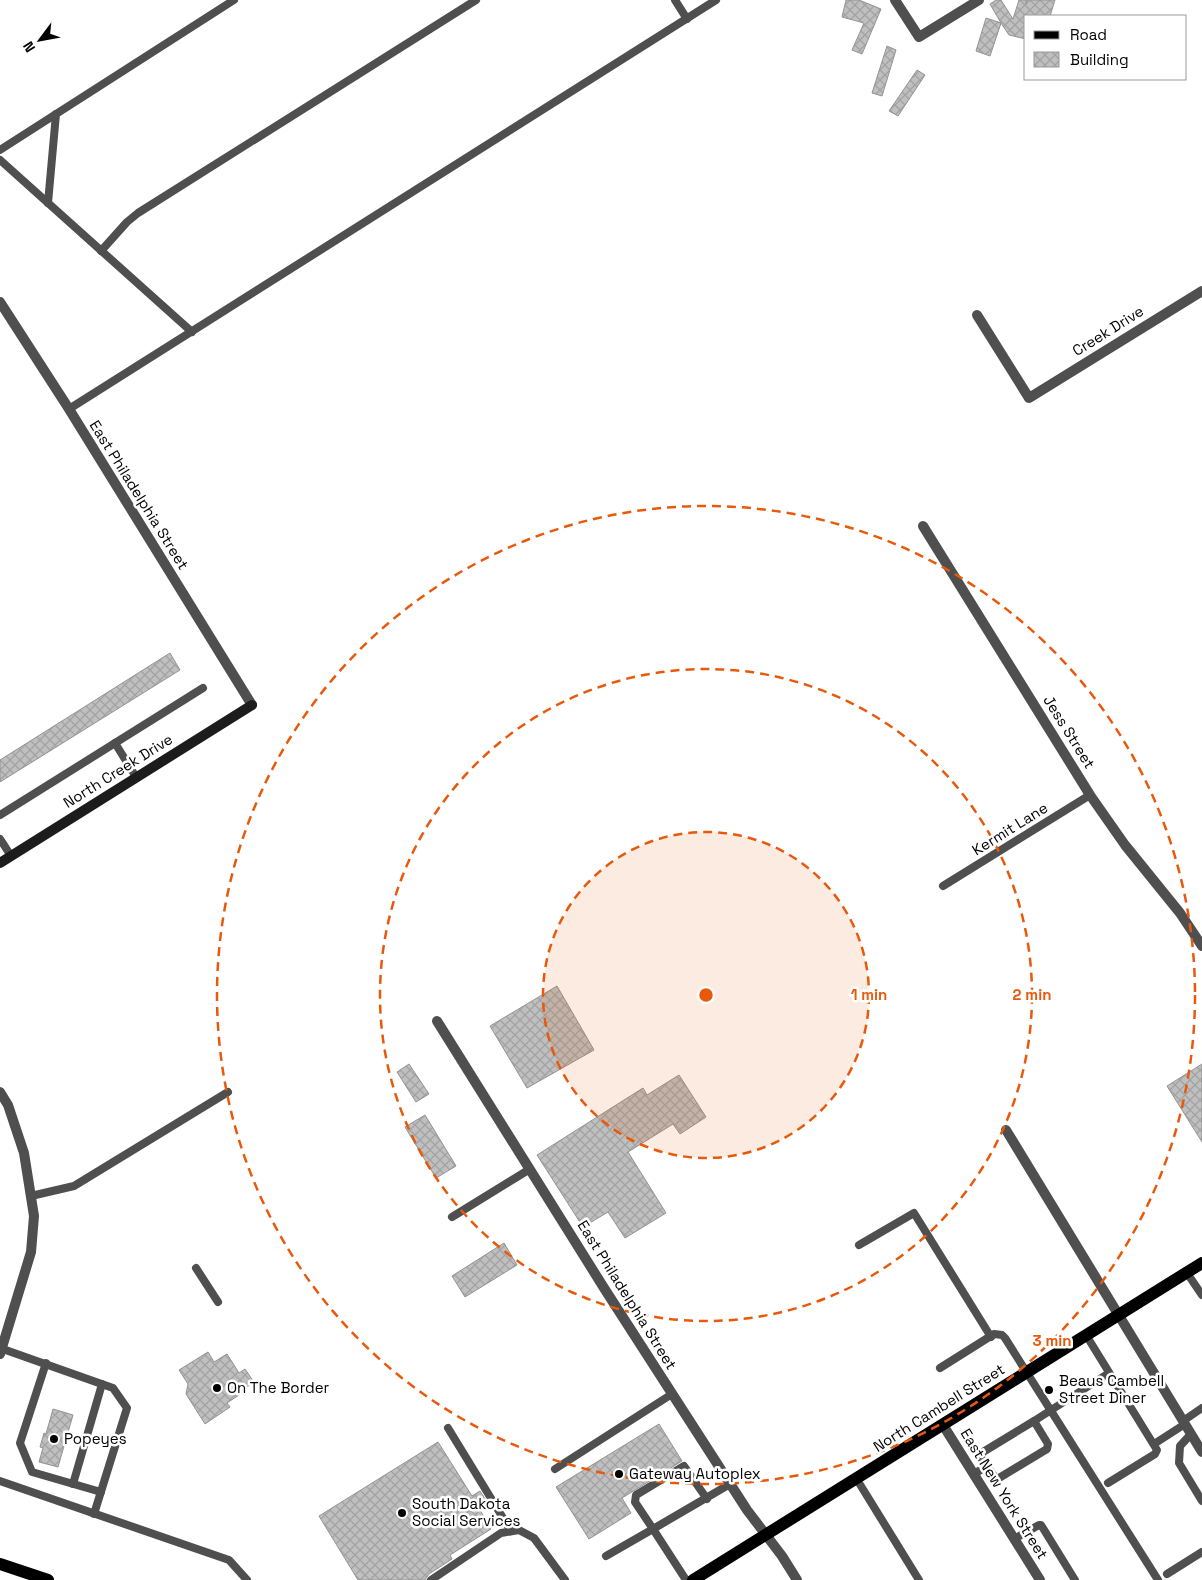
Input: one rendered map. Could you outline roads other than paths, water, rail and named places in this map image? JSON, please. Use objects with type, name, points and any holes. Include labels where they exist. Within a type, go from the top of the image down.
[{"type":"main road","name":"North Cambell Street","points":[[693,1580],[1202,1263]]},
{"type":"main road","points":[[0,1564],[48,1580]]},
{"type":"street","points":[[895,0],[919,37],[979,0]]},
{"type":"street","name":"Creek Drive","points":[[978,315],[1029,398],[1202,290]]},
{"type":"street","name":"East Philadelphia Street","points":[[0,302],[252,705]]},
{"type":"street","name":"Jess Street","points":[[923,526],[1090,795],[1125,845],[1180,913],[1202,946]]},
{"type":"street","name":"North Creek Drive","points":[[0,863],[252,705]]},
{"type":"street","name":"East Philadelphia Street","points":[[437,1021],[672,1394],[747,1510],[782,1556],[797,1580]]},
{"type":"street","points":[[0,1092],[8,1105],[24,1152],[34,1216],[31,1252],[1,1350]]},
{"type":"street","points":[[1006,1130],[1202,1452]]},
{"type":"street","name":"East New York Street","points":[[943,1425],[1040,1580]]},
{"type":"lane","points":[[0,150],[234,0]]},
{"type":"lane","points":[[101,251],[127,222],[138,213],[476,0]]},
{"type":"lane","points":[[675,0],[687,19]]},
{"type":"lane","points":[[68,410],[716,0]]},
{"type":"lane","points":[[48,203],[56,114]]},
{"type":"lane","points":[[0,160],[192,332]]},
{"type":"lane","points":[[0,815],[203,688]]},
{"type":"lane","points":[[115,743],[136,777]]},
{"type":"lane","name":"Kermit Lane","points":[[943,886],[1090,795]]},
{"type":"lane","points":[[0,839],[11,856]]},
{"type":"lane","points":[[31,1196],[74,1186],[228,1092]]},
{"type":"lane","points":[[452,1218],[530,1169]]},
{"type":"lane","points":[[859,1245],[914,1213],[991,1337]]},
{"type":"lane","points":[[196,1268],[218,1302]]},
{"type":"lane","points":[[1187,1273],[1202,1296]]},
{"type":"lane","points":[[940,1368],[991,1337],[997,1334],[1002,1335],[1158,1580]]},
{"type":"lane","points":[[1086,1335],[1157,1450],[1155,1454],[1108,1484]]},
{"type":"lane","points":[[1,1350],[113,1388],[127,1408],[94,1514]]},
{"type":"lane","points":[[46,1364],[20,1443],[32,1472],[101,1492]]},
{"type":"lane","points":[[1034,1421],[1048,1444],[1047,1449],[1000,1478],[996,1479],[993,1477],[981,1458],[983,1452],[1109,1373]]},
{"type":"lane","points":[[73,1484],[102,1384]]},
{"type":"lane","points":[[555,1469],[672,1394]]},
{"type":"lane","points":[[1154,1444],[1202,1408]]},
{"type":"lane","points":[[448,1428],[511,1531]]},
{"type":"lane","points":[[1191,1434],[1180,1446],[1179,1463],[1202,1502]]},
{"type":"lane","points":[[686,1580],[635,1502],[636,1495],[684,1466],[707,1499]]},
{"type":"lane","points":[[974,1474],[987,1466]]},
{"type":"lane","points":[[856,1478],[919,1580]]},
{"type":"lane","points":[[0,1481],[230,1560],[247,1580]]},
{"type":"lane","points":[[606,1556],[730,1484]]},
{"type":"lane","points":[[1014,1540],[1041,1525],[1075,1580]]},
{"type":"lane","points":[[431,1580],[501,1533],[519,1530],[534,1538],[565,1580]]},
{"type":"lane","points":[[1167,1574],[1202,1552]]},
{"type":"place","name":"On The Border","points":[[217,1388]]},
{"type":"place","name":"Beaus Cambell Street Diner","points":[[1049,1390]]},
{"type":"place","name":"Popeyes","points":[[54,1439]]},
{"type":"place","name":"Gateway Autoplex","points":[[619,1474]]},
{"type":"place","name":"South Dakota Social Services","points":[[402,1513]]}]
